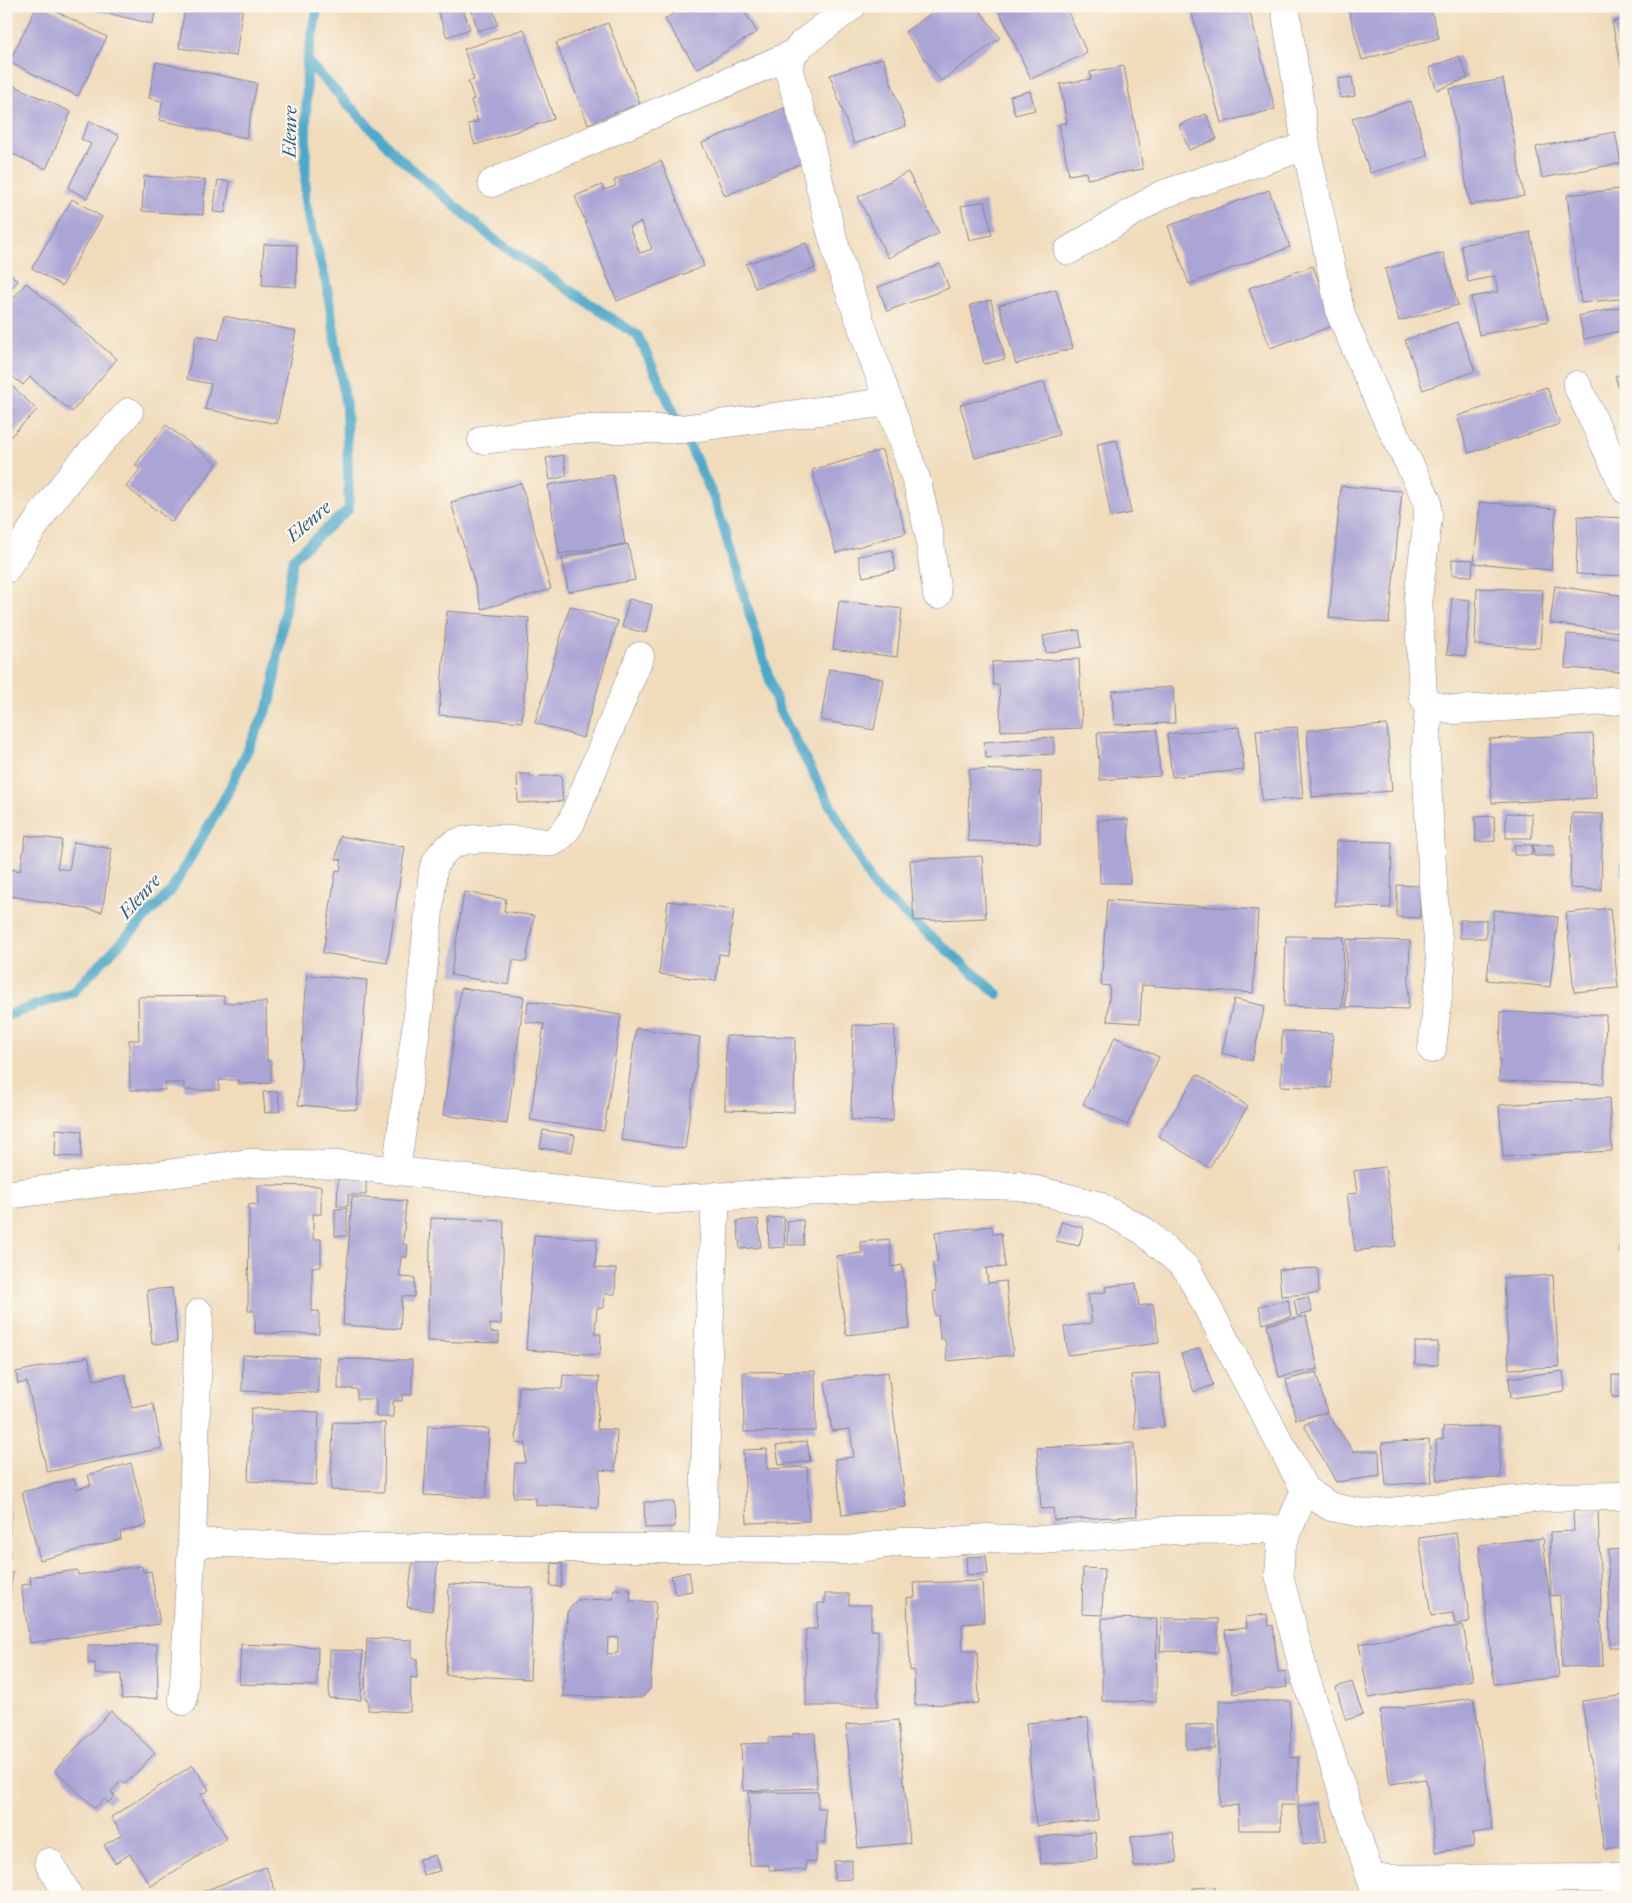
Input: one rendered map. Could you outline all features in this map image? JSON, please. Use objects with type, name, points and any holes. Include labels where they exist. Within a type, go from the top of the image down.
[{"type":"street","points":[[492,183],[793,54],[852,6]]},
{"type":"street","points":[[1285,6],[1306,146],[1341,315],[1382,409],[1427,500],[1428,517],[1418,598],[1423,697],[1430,704],[1454,710],[1626,700]]},
{"type":"street","points":[[793,54],[788,68],[809,139],[830,228],[888,402],[917,482],[929,535],[937,595]]},
{"type":"street","points":[[1068,251],[1161,195],[1306,146]]},
{"type":"street","points":[[1577,385],[1626,490]]},
{"type":"street","points":[[482,440],[577,429],[682,429],[888,402]]},
{"type":"street","points":[[6,569],[45,510],[76,469],[129,412]]},
{"type":"street","points":[[396,1171],[422,993],[433,870],[437,856],[457,841],[482,839],[551,842],[562,836],[571,823],[640,656]]},
{"type":"street","points":[[1430,704],[1426,748],[1434,900],[1441,969],[1432,1049]]},
{"type":"street","points":[[6,1196],[251,1163],[344,1165],[657,1200],[946,1184],[1020,1186],[1097,1205],[1144,1231],[1187,1269],[1305,1490],[1331,1507],[1367,1514],[1547,1497],[1626,1496]]},
{"type":"street","points":[[703,1548],[708,1352],[716,1196]]},
{"type":"street","points":[[183,1701],[192,1542],[199,1313]]},
{"type":"street","points":[[1305,1490],[1281,1547],[1279,1575],[1305,1676],[1374,1888],[1626,1878]]},
{"type":"street","points":[[192,1542],[362,1548],[848,1550],[900,1542],[944,1542],[986,1538],[1039,1540],[1176,1530],[1289,1529]]},
{"type":"street","points":[[49,1862],[69,1897]]},
{"type":"building","points":[[37,6],[45,6],[107,37],[78,96],[9,62]]},
{"type":"building","points":[[77,6],[156,6],[153,24]]},
{"type":"building","points":[[185,6],[243,6],[236,56],[179,48]]},
{"type":"building","points":[[436,6],[462,6],[470,29],[447,37]]},
{"type":"building","points":[[470,6],[492,6],[498,25],[478,31]]},
{"type":"building","points":[[685,6],[741,6],[757,32],[697,69],[665,19]]},
{"type":"building","points":[[941,6],[977,6],[1000,38],[941,81],[905,32]]},
{"type":"building","points":[[997,6],[1065,6],[1087,53],[1031,79]]},
{"type":"building","points":[[1190,6],[1248,6],[1275,109],[1221,123]]},
{"type":"building","points":[[1354,6],[1430,6],[1439,38],[1362,60],[1348,8]]},
{"type":"building","points":[[1626,19],[1626,85],[1625,85],[1612,22]]},
{"type":"building","points":[[608,23],[640,103],[588,124],[556,43]]},
{"type":"building","points":[[524,29],[554,119],[475,145],[468,124],[478,122],[471,100],[474,99],[468,81],[474,80],[464,49]]},
{"type":"building","points":[[6,50],[11,52],[6,60]]},
{"type":"building","points":[[1459,56],[1468,78],[1437,90],[1429,68]]},
{"type":"building","points":[[883,58],[906,126],[854,144],[830,75]]},
{"type":"building","points":[[156,62],[257,83],[246,138],[159,120],[163,101],[149,98]]},
{"type":"building","points":[[1124,66],[1143,169],[1087,179],[1086,172],[1069,175],[1059,124],[1067,123],[1060,84],[1091,79],[1090,72]]},
{"type":"building","points":[[1352,77],[1355,96],[1340,98],[1338,79]]},
{"type":"building","points":[[1503,79],[1524,196],[1470,205],[1449,89]]},
{"type":"building","points":[[6,82],[71,112],[46,169],[6,151]]},
{"type":"building","points":[[1030,91],[1035,110],[1015,115],[1010,96]]},
{"type":"building","points":[[1411,101],[1428,156],[1370,173],[1352,118]]},
{"type":"building","points":[[784,108],[807,161],[725,196],[702,143]]},
{"type":"building","points":[[1206,114],[1217,139],[1189,150],[1179,125]]},
{"type":"building","points":[[90,121],[119,136],[87,198],[68,188],[91,144],[81,139]]},
{"type":"building","points":[[1615,132],[1621,163],[1542,178],[1536,147]]},
{"type":"building","points":[[661,161],[704,266],[617,301],[575,196],[602,185],[604,190],[616,186],[614,180]],"holes":[[[641,222],[652,249],[640,253],[629,227]]]},
{"type":"building","points":[[908,172],[939,233],[888,258],[858,197]]},
{"type":"building","points":[[144,176],[205,180],[203,215],[142,211]]},
{"type":"building","points":[[218,180],[230,182],[225,213],[213,212]]},
{"type":"building","points":[[1620,189],[1626,229],[1626,298],[1581,303],[1567,195]]},
{"type":"building","points":[[1269,190],[1290,247],[1189,284],[1168,226]]},
{"type":"building","points":[[72,199],[102,217],[62,286],[32,268]]},
{"type":"building","points":[[985,201],[992,235],[969,240],[961,206]]},
{"type":"building","points":[[1530,232],[1548,321],[1479,335],[1471,297],[1498,292],[1495,276],[1468,282],[1461,245]]},
{"type":"building","points":[[806,243],[815,268],[755,288],[746,264]]},
{"type":"building","points":[[264,244],[297,245],[296,287],[262,285]]},
{"type":"building","points":[[1443,253],[1458,305],[1399,321],[1385,269]]},
{"type":"building","points":[[940,264],[949,288],[887,311],[878,287]]},
{"type":"building","points":[[1313,266],[1335,325],[1270,348],[1249,288]]},
{"type":"building","points":[[6,271],[18,281],[6,294]]},
{"type":"building","points":[[26,283],[117,359],[72,412],[30,377],[23,385],[6,371],[6,307]]},
{"type":"building","points":[[1056,289],[1073,348],[1016,364],[999,305]]},
{"type":"building","points":[[991,300],[1005,359],[984,364],[970,305]]},
{"type":"building","points":[[1626,306],[1626,330],[1584,339],[1579,316]]},
{"type":"building","points":[[224,316],[296,331],[277,424],[205,409],[211,384],[187,379],[196,335],[219,340]]},
{"type":"building","points":[[1457,322],[1475,371],[1423,390],[1405,340]]},
{"type":"building","points":[[1626,373],[1626,408],[1625,409],[1615,376]]},
{"type":"building","points":[[6,380],[37,410],[6,441]]},
{"type":"building","points":[[1044,382],[1059,435],[975,458],[960,405]]},
{"type":"building","points":[[1547,387],[1560,424],[1469,453],[1457,416]]},
{"type":"building","points":[[166,425],[217,464],[172,522],[126,487],[140,469],[135,465]]},
{"type":"building","points":[[1117,440],[1131,513],[1111,517],[1097,444]]},
{"type":"building","points":[[882,450],[906,533],[836,553],[812,470]]},
{"type":"building","points":[[563,455],[567,476],[550,480],[546,458]]},
{"type":"building","points":[[613,475],[625,544],[559,554],[548,485]]},
{"type":"building","points":[[521,483],[551,589],[482,609],[451,502]]},
{"type":"building","points":[[1341,486],[1402,491],[1389,623],[1329,618]]},
{"type":"building","points":[[1480,502],[1556,509],[1551,570],[1474,563]]},
{"type":"building","points":[[1578,516],[1626,518],[1626,576],[1576,574]]},
{"type":"building","points":[[628,544],[635,580],[568,592],[562,557]]},
{"type":"building","points":[[892,550],[896,570],[863,577],[858,556]]},
{"type":"building","points":[[1452,559],[1473,560],[1472,576],[1452,575]]},
{"type":"building","points":[[1555,586],[1626,596],[1626,633],[1550,623]]},
{"type":"building","points":[[1477,588],[1543,590],[1540,648],[1475,645]]},
{"type":"building","points":[[1452,598],[1470,600],[1465,656],[1447,654]]},
{"type":"building","points":[[629,599],[652,605],[646,633],[622,627]]},
{"type":"building","points":[[839,601],[902,609],[897,657],[833,649]]},
{"type":"building","points":[[570,606],[618,621],[583,738],[535,723]]},
{"type":"building","points":[[447,611],[529,618],[522,722],[439,715]]},
{"type":"building","points":[[1079,630],[1082,647],[1046,653],[1043,636]]},
{"type":"building","points":[[1567,634],[1626,638],[1625,672],[1565,668]]},
{"type":"building","points":[[1079,659],[1082,728],[1001,731],[999,685],[993,685],[992,662]]},
{"type":"building","points":[[829,669],[883,679],[874,730],[821,720]]},
{"type":"building","points":[[1173,687],[1175,723],[1114,725],[1112,691]]},
{"type":"building","points":[[1387,725],[1392,791],[1312,797],[1307,730]]},
{"type":"building","points":[[1239,727],[1244,770],[1172,777],[1167,734]]},
{"type":"building","points":[[1297,727],[1303,798],[1262,801],[1256,730]]},
{"type":"building","points":[[1157,730],[1160,776],[1100,780],[1097,733]]},
{"type":"building","points":[[1593,734],[1596,798],[1492,803],[1489,739]]},
{"type":"building","points":[[1054,737],[1054,754],[986,758],[984,742]]},
{"type":"building","points":[[1624,767],[1626,767],[1626,798],[1622,798]]},
{"type":"building","points":[[969,769],[1041,771],[1040,843],[968,841]]},
{"type":"building","points":[[517,774],[530,774],[530,777],[561,775],[563,801],[518,803]]},
{"type":"building","points":[[1506,813],[1532,814],[1532,838],[1506,838]]},
{"type":"building","points":[[1572,813],[1603,814],[1601,890],[1570,888]]},
{"type":"building","points":[[1494,816],[1495,841],[1476,842],[1475,817]]},
{"type":"building","points":[[1128,819],[1130,883],[1100,883],[1098,820]]},
{"type":"building","points":[[1626,833],[1626,876],[1620,875]]},
{"type":"building","points":[[26,835],[62,840],[57,868],[69,870],[74,842],[112,849],[102,912],[6,895],[11,869],[20,871]]},
{"type":"building","points":[[340,836],[405,847],[387,963],[323,953],[336,870],[340,871],[342,860],[336,859]]},
{"type":"building","points":[[1336,841],[1392,842],[1391,908],[1335,906]]},
{"type":"building","points":[[1514,845],[1532,845],[1532,855],[1514,855]]},
{"type":"building","points":[[1533,845],[1554,845],[1554,856],[1534,856]]},
{"type":"building","points":[[982,856],[986,918],[914,921],[910,860]]},
{"type":"building","points":[[1397,885],[1420,886],[1420,918],[1397,917]]},
{"type":"building","points":[[464,892],[506,899],[504,911],[534,916],[526,962],[513,960],[509,985],[451,975]]},
{"type":"building","points":[[1107,900],[1258,910],[1253,993],[1142,985],[1140,1023],[1107,1021],[1110,986],[1101,985]]},
{"type":"building","points":[[668,901],[734,910],[728,955],[719,954],[716,981],[659,974]]},
{"type":"building","points":[[1610,908],[1618,988],[1574,992],[1566,913]]},
{"type":"building","points":[[1494,910],[1558,917],[1550,987],[1487,980]]},
{"type":"building","points":[[1460,920],[1486,920],[1486,938],[1460,938]]},
{"type":"building","points":[[1286,936],[1344,937],[1342,1008],[1284,1006]]},
{"type":"building","points":[[1347,939],[1410,941],[1408,1009],[1345,1007]]},
{"type":"building","points":[[307,975],[367,980],[357,1110],[298,1105]]},
{"type":"building","points":[[461,988],[524,997],[507,1124],[443,1115]]},
{"type":"building","points":[[224,996],[224,1003],[266,1002],[267,1061],[271,1061],[271,1083],[239,1084],[239,1080],[219,1080],[219,1090],[184,1090],[184,1083],[165,1083],[165,1090],[130,1090],[129,1040],[139,1040],[138,997]]},
{"type":"building","points":[[1234,999],[1265,1006],[1252,1061],[1222,1053]]},
{"type":"building","points":[[528,1001],[621,1015],[604,1131],[530,1120],[544,1024],[526,1022]]},
{"type":"building","points":[[1501,1012],[1606,1015],[1604,1084],[1499,1081]]},
{"type":"building","points":[[853,1025],[895,1026],[893,1121],[851,1120]]},
{"type":"building","points":[[636,1028],[700,1037],[685,1149],[621,1140]]},
{"type":"building","points":[[1282,1031],[1333,1033],[1331,1088],[1281,1086]]},
{"type":"building","points":[[726,1036],[795,1037],[794,1112],[725,1110]]},
{"type":"building","points":[[1115,1037],[1159,1057],[1127,1125],[1083,1104]]},
{"type":"building","points":[[1197,1074],[1248,1106],[1209,1168],[1158,1136]]},
{"type":"building","points":[[278,1091],[280,1111],[265,1113],[263,1092]]},
{"type":"building","points":[[1609,1098],[1612,1151],[1503,1157],[1499,1105]]},
{"type":"building","points":[[56,1129],[82,1131],[81,1157],[55,1156]]},
{"type":"building","points":[[543,1130],[575,1135],[572,1152],[540,1148]]},
{"type":"building","points":[[1385,1167],[1396,1246],[1355,1251],[1347,1194],[1357,1193],[1354,1171]]},
{"type":"building","points":[[338,1178],[366,1178],[366,1195],[348,1195],[348,1206],[337,1206]]},
{"type":"building","points":[[258,1185],[321,1186],[321,1214],[313,1214],[313,1239],[321,1239],[321,1267],[312,1267],[312,1311],[319,1311],[319,1334],[255,1333],[255,1311],[248,1311],[249,1204],[258,1205]]},
{"type":"building","points":[[1622,1187],[1626,1188],[1626,1253],[1619,1253]]},
{"type":"building","points":[[352,1197],[406,1201],[403,1244],[408,1245],[407,1257],[401,1257],[399,1277],[415,1278],[414,1297],[402,1296],[400,1329],[343,1325]]},
{"type":"building","points":[[347,1208],[347,1236],[335,1236],[335,1209]]},
{"type":"building","points":[[784,1217],[785,1247],[769,1248],[768,1218]]},
{"type":"building","points":[[431,1218],[504,1221],[501,1324],[490,1324],[490,1332],[499,1333],[499,1343],[427,1341]]},
{"type":"building","points":[[758,1219],[761,1247],[740,1249],[737,1221]]},
{"type":"building","points":[[803,1220],[804,1245],[788,1245],[787,1221]]},
{"type":"building","points":[[1061,1222],[1084,1228],[1079,1246],[1056,1241]]},
{"type":"building","points":[[992,1226],[993,1234],[1001,1233],[1005,1267],[986,1268],[988,1283],[1006,1281],[1013,1355],[947,1361],[945,1339],[940,1339],[938,1315],[935,1316],[933,1291],[936,1291],[933,1263],[938,1262],[935,1232]]},
{"type":"building","points":[[534,1235],[597,1239],[595,1268],[616,1269],[615,1294],[605,1294],[604,1308],[597,1308],[595,1334],[601,1334],[600,1355],[526,1350]]},
{"type":"building","points":[[889,1239],[892,1267],[902,1265],[910,1328],[846,1335],[836,1256],[862,1253],[860,1242]]},
{"type":"building","points":[[1318,1268],[1319,1293],[1281,1296],[1279,1270]]},
{"type":"building","points":[[1553,1275],[1559,1367],[1509,1369],[1504,1278]]},
{"type":"building","points":[[1136,1283],[1139,1306],[1153,1304],[1159,1343],[1068,1355],[1064,1327],[1092,1323],[1088,1294],[1106,1292],[1105,1287]]},
{"type":"building","points":[[172,1288],[177,1342],[152,1344],[147,1290]]},
{"type":"building","points":[[1308,1297],[1312,1312],[1297,1316],[1294,1300]]},
{"type":"building","points":[[1288,1300],[1291,1317],[1263,1324],[1259,1306]]},
{"type":"building","points":[[1306,1316],[1318,1369],[1279,1377],[1267,1325]]},
{"type":"building","points":[[1415,1342],[1438,1342],[1438,1365],[1415,1365]]},
{"type":"building","points":[[1200,1348],[1213,1385],[1194,1392],[1181,1354]]},
{"type":"building","points":[[243,1355],[318,1357],[318,1393],[242,1391]]},
{"type":"building","points":[[88,1357],[94,1380],[125,1374],[132,1408],[153,1404],[162,1448],[47,1472],[27,1382],[18,1384],[16,1372]]},
{"type":"building","points":[[339,1359],[412,1360],[412,1395],[402,1395],[402,1401],[393,1401],[393,1417],[376,1417],[376,1399],[357,1399],[357,1389],[338,1389]]},
{"type":"building","points":[[815,1371],[816,1431],[744,1432],[743,1372]]},
{"type":"building","points":[[1563,1371],[1565,1391],[1511,1398],[1509,1378]]},
{"type":"building","points":[[888,1372],[906,1507],[842,1515],[835,1459],[854,1457],[850,1429],[832,1431],[825,1381]]},
{"type":"building","points":[[1316,1372],[1327,1412],[1296,1420],[1286,1380]]},
{"type":"building","points":[[1159,1373],[1164,1427],[1135,1429],[1131,1375]]},
{"type":"building","points":[[563,1375],[599,1377],[597,1429],[617,1430],[615,1471],[600,1470],[598,1508],[536,1505],[536,1498],[513,1497],[515,1463],[525,1463],[526,1444],[516,1443],[519,1386],[562,1389]]},
{"type":"building","points":[[1612,1375],[1626,1375],[1626,1397],[1612,1397]]},
{"type":"building","points":[[251,1408],[319,1412],[316,1485],[248,1481]]},
{"type":"building","points":[[6,1411],[8,1411],[9,1474],[6,1474]]},
{"type":"building","points":[[1327,1413],[1353,1451],[1379,1451],[1380,1476],[1336,1482],[1304,1425]]},
{"type":"building","points":[[333,1422],[385,1423],[384,1492],[331,1490]]},
{"type":"building","points":[[428,1426],[489,1429],[486,1498],[424,1495]]},
{"type":"building","points":[[1499,1426],[1501,1478],[1437,1480],[1436,1440],[1443,1439],[1443,1427]]},
{"type":"building","points":[[1429,1440],[1432,1482],[1386,1485],[1382,1443]]},
{"type":"building","points":[[807,1441],[810,1461],[779,1465],[776,1446]]},
{"type":"building","points":[[1134,1443],[1137,1516],[1054,1520],[1053,1508],[1041,1509],[1037,1448]]},
{"type":"building","points":[[767,1449],[767,1469],[807,1467],[809,1521],[747,1523],[743,1450]]},
{"type":"building","points":[[131,1463],[147,1525],[120,1532],[121,1539],[40,1560],[22,1492],[74,1479],[77,1489],[91,1485],[88,1475]]},
{"type":"building","points":[[6,1494],[9,1494],[10,1558],[6,1558]]},
{"type":"building","points":[[644,1502],[674,1502],[675,1527],[645,1528]]},
{"type":"building","points":[[1598,1510],[1603,1666],[1562,1667],[1560,1595],[1551,1596],[1550,1532],[1574,1531],[1573,1511]]},
{"type":"building","points":[[1456,1533],[1470,1622],[1455,1624],[1453,1613],[1431,1616],[1419,1538]]},
{"type":"building","points":[[1543,1538],[1559,1677],[1494,1684],[1479,1545]]},
{"type":"building","points":[[1626,1549],[1626,1647],[1610,1647],[1608,1550]]},
{"type":"building","points":[[986,1556],[988,1574],[967,1575],[966,1557]]},
{"type":"building","points":[[413,1558],[438,1561],[432,1611],[407,1607]]},
{"type":"building","points":[[552,1563],[563,1564],[561,1587],[550,1586]]},
{"type":"building","points":[[142,1566],[143,1572],[151,1571],[160,1624],[30,1643],[21,1585],[31,1584],[30,1577],[77,1570],[78,1575]]},
{"type":"building","points":[[1083,1568],[1104,1569],[1102,1615],[1082,1614]]},
{"type":"building","points":[[6,1572],[13,1573],[7,1612],[6,1611]]},
{"type":"building","points":[[689,1572],[692,1591],[675,1594],[671,1576]]},
{"type":"building","points":[[982,1581],[984,1622],[962,1624],[963,1651],[977,1651],[979,1703],[915,1705],[914,1670],[910,1671],[907,1598],[915,1597],[914,1583]]},
{"type":"building","points":[[449,1584],[533,1588],[530,1679],[446,1675]]},
{"type":"building","points":[[614,1589],[631,1590],[630,1601],[656,1602],[650,1689],[642,1698],[563,1696],[567,1612],[577,1600],[613,1599]],"holes":[[[618,1637],[618,1653],[607,1654],[608,1638]]]},
{"type":"building","points":[[825,1594],[849,1594],[849,1605],[871,1605],[871,1630],[878,1630],[878,1706],[806,1706],[806,1629],[817,1629],[818,1603],[825,1603]]},
{"type":"building","points":[[1267,1614],[1269,1626],[1273,1625],[1278,1672],[1285,1671],[1287,1687],[1233,1694],[1225,1630],[1247,1628],[1246,1617]]},
{"type":"building","points":[[1102,1618],[1157,1619],[1156,1702],[1102,1701]]},
{"type":"building","points":[[1161,1618],[1218,1619],[1218,1652],[1160,1651]]},
{"type":"building","points":[[1463,1625],[1473,1680],[1369,1698],[1359,1644]]},
{"type":"building","points":[[367,1638],[412,1640],[412,1659],[417,1659],[417,1678],[411,1677],[410,1712],[368,1710],[368,1700],[365,1699]]},
{"type":"building","points":[[157,1644],[158,1698],[122,1699],[121,1674],[95,1674],[95,1663],[88,1663],[88,1645]]},
{"type":"building","points":[[241,1644],[318,1647],[317,1686],[239,1684]]},
{"type":"building","points":[[330,1650],[363,1651],[361,1700],[329,1698]]},
{"type":"building","points":[[1352,1682],[1363,1715],[1346,1720],[1336,1687]]},
{"type":"building","points":[[1626,1695],[1626,1846],[1604,1849],[1582,1701]]},
{"type":"building","points":[[1474,1698],[1493,1830],[1472,1833],[1474,1847],[1436,1852],[1426,1779],[1390,1784],[1380,1710]]},
{"type":"building","points":[[1219,1701],[1290,1701],[1291,1758],[1298,1757],[1298,1805],[1280,1805],[1281,1830],[1239,1830],[1238,1805],[1220,1806]]},
{"type":"building","points":[[111,1711],[155,1753],[125,1784],[121,1781],[111,1792],[115,1796],[108,1803],[105,1799],[95,1808],[55,1770]]},
{"type":"building","points":[[1088,1718],[1098,1820],[1036,1826],[1026,1723]]},
{"type":"building","points":[[898,1720],[910,1843],[858,1848],[846,1725]]},
{"type":"building","points":[[1215,1724],[1215,1749],[1186,1749],[1186,1725]]},
{"type":"building","points":[[815,1733],[817,1788],[743,1791],[741,1744],[769,1743],[769,1738],[793,1737],[792,1734]]},
{"type":"building","points":[[193,1765],[209,1790],[200,1795],[227,1838],[151,1886],[130,1854],[115,1863],[104,1845],[122,1835],[111,1817]]},
{"type":"building","points":[[749,1792],[818,1792],[818,1808],[825,1808],[825,1843],[816,1843],[816,1862],[806,1861],[806,1870],[769,1870],[769,1865],[750,1865]]},
{"type":"building","points":[[1321,1803],[1326,1841],[1303,1845],[1298,1807]]},
{"type":"building","points":[[1095,1832],[1097,1859],[1041,1864],[1039,1837]]},
{"type":"building","points":[[1173,1832],[1177,1862],[1134,1867],[1131,1837]]},
{"type":"building","points":[[435,1855],[440,1871],[423,1875],[419,1859]]},
{"type":"building","points":[[852,1860],[852,1879],[834,1880],[834,1861]]},
{"type":"building","points":[[266,1867],[278,1897],[189,1897]]},
{"type":"building","points":[[1215,1887],[1215,1897],[1193,1897],[1193,1888]]},
{"type":"waterway","name":"Elenre","points":[[6,1016],[73,992],[171,891],[227,794],[271,700],[293,558],[349,509],[346,407],[327,287],[305,202],[307,61],[318,6]]},
{"type":"waterway","points":[[307,61],[399,158],[496,241],[638,336],[715,500],[779,710],[875,888],[998,994]]}]
